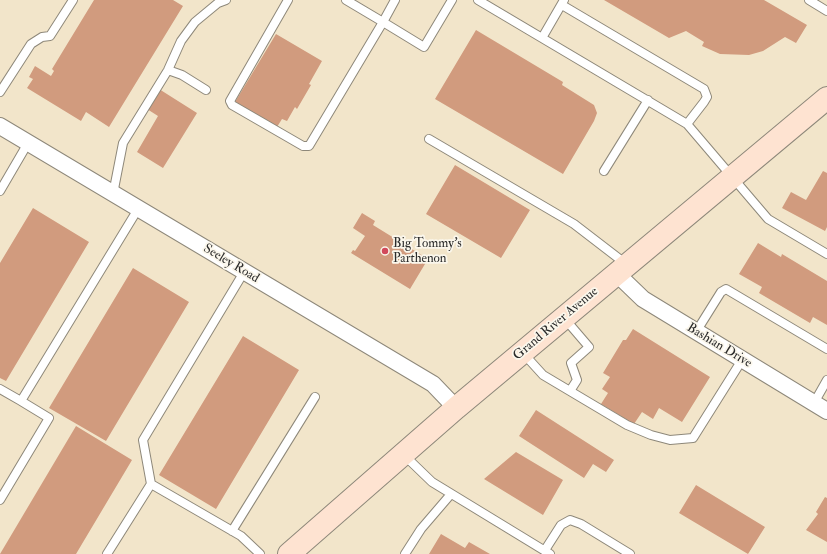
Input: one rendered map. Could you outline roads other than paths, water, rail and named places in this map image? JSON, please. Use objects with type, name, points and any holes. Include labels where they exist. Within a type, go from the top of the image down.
[{"type":"main road","name":"Grand River Avenue","points":[[289,554],[456,408],[733,176],[826,101]]},
{"type":"street","name":"Seeley Road","points":[[0,126],[433,384],[456,408]]},
{"type":"street","name":"Bashian Drive","points":[[622,269],[643,300],[821,407]]},
{"type":"lane","points":[[0,92],[31,44],[42,37],[50,36],[73,0]]},
{"type":"lane","points":[[113,194],[123,143],[168,70],[181,40],[194,22],[218,2],[226,0]]},
{"type":"lane","points":[[288,0],[230,101],[232,105],[303,146],[309,146],[395,0]]},
{"type":"lane","points":[[346,0],[424,47],[452,0]]},
{"type":"lane","points":[[478,0],[687,124],[733,176],[768,219],[827,254]]},
{"type":"lane","points":[[813,1],[827,11]]},
{"type":"lane","points":[[542,38],[563,3],[704,89],[707,97],[687,124]]},
{"type":"lane","points":[[168,70],[182,75],[206,90]]},
{"type":"lane","points":[[604,171],[648,100]]},
{"type":"lane","points":[[429,138],[574,224],[622,269]]},
{"type":"lane","points":[[0,190],[28,143]]},
{"type":"lane","points":[[21,401],[138,209]]},
{"type":"lane","points":[[107,554],[150,484],[143,440],[244,272]]},
{"type":"lane","points":[[696,332],[721,292],[726,289],[827,349]]},
{"type":"lane","points":[[564,317],[589,348],[571,363],[577,380],[570,391]]},
{"type":"lane","points":[[523,353],[543,375],[626,425],[651,435],[670,440],[693,438],[742,360]]},
{"type":"lane","points":[[821,407],[827,380]]},
{"type":"lane","points":[[0,389],[49,418],[0,500]]},
{"type":"lane","points":[[232,531],[315,397]]},
{"type":"lane","points":[[404,455],[432,482],[548,552],[561,525],[570,520],[581,524],[630,554]]},
{"type":"lane","points":[[150,484],[241,536],[260,554]]},
{"type":"lane","points":[[405,554],[421,529],[450,494]]},
{"type":"place","name":"Big Tommy’s Parthenon","points":[[385,251]]}]
